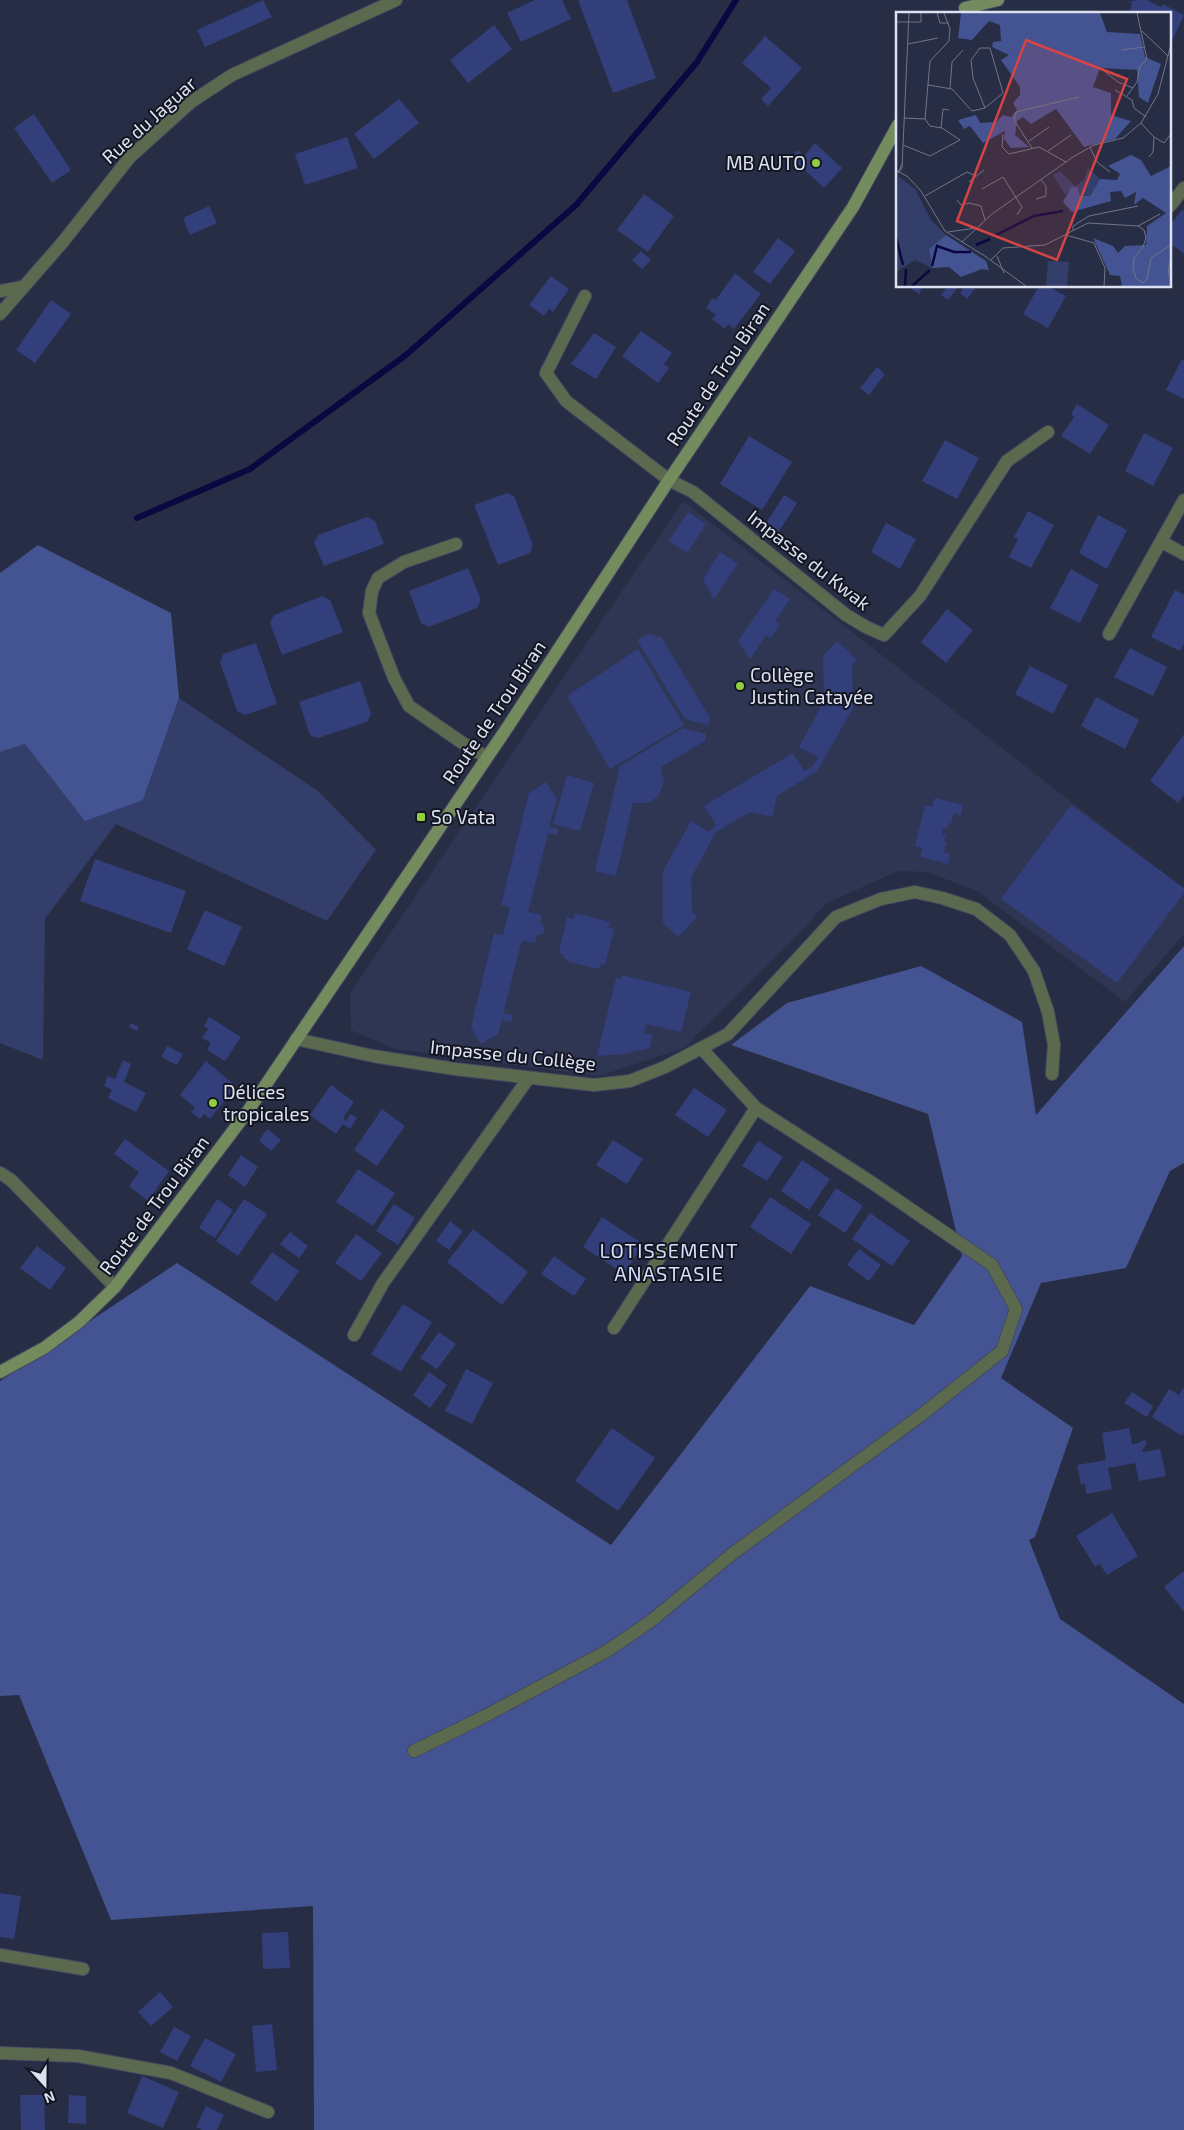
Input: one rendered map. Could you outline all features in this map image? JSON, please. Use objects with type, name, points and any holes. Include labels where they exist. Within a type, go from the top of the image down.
[{"type":"main road","points":[[965,7],[998,0]]},
{"type":"main road","name":"Route de Trou Biran","points":[[0,1372],[44,1348],[79,1322],[115,1287],[248,1111],[853,207],[896,129]]},
{"type":"street","name":"Rue du Jaguar","points":[[0,314],[62,243],[130,157],[192,102],[232,75],[396,0]]},
{"type":"street","points":[[1172,203],[1184,188]]},
{"type":"street","points":[[0,291],[23,287]]},
{"type":"street","points":[[585,296],[546,373],[566,401],[669,480]]},
{"type":"street","name":"Impasse du Kwak","points":[[669,480],[693,492],[846,615],[866,628],[884,634],[920,596],[1007,461],[1048,432]]},
{"type":"street","points":[[1109,634],[1184,500]]},
{"type":"street","points":[[1162,542],[1184,554]]},
{"type":"street","points":[[456,544],[386,570],[378,578],[372,591],[369,613],[380,644],[409,706],[486,757]]},
{"type":"street","name":"Impasse du Collège","points":[[296,1038],[382,1057],[455,1069],[594,1085],[630,1081],[665,1067],[728,1034],[836,917],[881,899],[915,892],[976,909],[1010,934],[1034,971],[1048,1012],[1054,1045],[1052,1074]]},
{"type":"street","points":[[414,1751],[485,1716],[607,1651],[636,1631],[732,1554],[920,1416],[1002,1351],[1016,1309],[992,1265],[871,1182],[756,1108],[702,1049]]},
{"type":"street","points":[[354,1335],[383,1283],[528,1078]]},
{"type":"street","points":[[614,1328],[756,1108]]},
{"type":"street","points":[[0,1173],[11,1180],[115,1287]]},
{"type":"street","points":[[0,1955],[83,1969]]},
{"type":"street","points":[[0,2053],[78,2056],[171,2073],[268,2112]]},
{"type":"shaded area","name":"Collège Justin Catayée","points":[[683,501],[1184,889],[1184,934],[1125,1002],[977,891],[927,872],[898,871],[825,904],[803,930],[684,1048],[599,1076],[395,1049],[351,1030],[350,993]]},
{"type":"shaded area","points":[[38,545],[171,613],[179,698],[143,800],[85,821],[25,744],[0,752],[0,573]]},
{"type":"shaded area","points":[[179,698],[318,791],[376,850],[327,921],[116,824],[45,919],[43,1060],[0,1043],[0,752],[25,744],[143,800]]},
{"type":"shaded area","points":[[1184,946],[1184,1163],[1170,1171],[1126,1268],[1041,1283],[1001,1378],[1073,1428],[1035,1537],[1029,1540],[1060,1619],[1184,1704],[1184,2130],[314,2130],[313,1906],[111,1920],[19,1695],[0,1696],[0,1381],[177,1263],[611,1545],[810,1286],[914,1325],[962,1256],[928,1114],[731,1045],[787,1003],[921,966],[1022,1022],[1036,1115]]},
{"type":"building","points":[[263,0],[272,17],[205,47],[197,30]]},
{"type":"building","points":[[535,0],[562,0],[571,19],[521,42],[507,13]]},
{"type":"building","points":[[578,0],[627,0],[656,78],[613,93]]},
{"type":"building","points":[[1147,0],[1161,7],[1163,4],[1184,15],[1172,41],[1172,12],[1129,12],[1132,4],[1130,2]]},
{"type":"building","points":[[494,25],[512,49],[468,83],[450,60]]},
{"type":"building","points":[[765,36],[802,68],[768,106],[761,99],[771,88],[742,63]]},
{"type":"building","points":[[399,99],[419,123],[374,159],[354,134]]},
{"type":"building","points":[[34,114],[71,170],[52,183],[14,128]]},
{"type":"building","points":[[347,137],[358,168],[305,185],[295,154]]},
{"type":"building","name":"MB AUTO","points":[[815,143],[842,168],[824,188],[791,157],[798,150],[804,156]]},
{"type":"building","points":[[644,194],[674,216],[648,252],[617,230]]},
{"type":"building","points":[[209,206],[217,223],[190,235],[183,218]]},
{"type":"building","points":[[1182,210],[1184,211],[1184,254],[1172,245],[1172,222]]},
{"type":"building","points":[[778,238],[795,251],[770,284],[753,272]]},
{"type":"building","points":[[641,251],[651,260],[642,269],[632,260]]},
{"type":"building","points":[[735,273],[761,294],[734,329],[728,324],[725,329],[712,319],[716,315],[706,308],[712,298],[716,300]]},
{"type":"building","points":[[551,276],[569,289],[553,312],[549,309],[544,316],[529,305]]},
{"type":"building","points":[[910,288],[922,288],[919,294]]},
{"type":"building","points":[[946,288],[957,288],[948,300],[941,295]]},
{"type":"building","points":[[964,288],[975,288],[967,299],[960,293]]},
{"type":"building","points":[[1038,288],[1051,288],[1066,296],[1048,328],[1023,314]]},
{"type":"building","points":[[51,300],[71,314],[35,363],[16,350]]},
{"type":"building","points":[[641,331],[672,353],[664,364],[669,368],[658,383],[622,356]]},
{"type":"building","points":[[594,333],[616,347],[596,379],[571,364]]},
{"type":"building","points":[[1182,359],[1184,360],[1184,399],[1166,390]]},
{"type":"building","points":[[877,367],[885,374],[869,395],[860,388]]},
{"type":"building","points":[[1077,404],[1109,425],[1090,454],[1061,436],[1074,417],[1071,414]]},
{"type":"building","points":[[1144,433],[1173,448],[1153,486],[1125,471]]},
{"type":"building","points":[[749,436],[792,462],[762,510],[720,484]]},
{"type":"building","points":[[945,440],[979,458],[957,499],[922,481]]},
{"type":"building","points":[[507,493],[514,496],[533,545],[530,553],[498,565],[474,505]]},
{"type":"building","points":[[784,495],[797,503],[778,533],[765,525]]},
{"type":"building","points":[[1028,511],[1054,525],[1031,568],[1009,557],[1018,539],[1014,537]]},
{"type":"building","points":[[688,512],[706,524],[687,553],[669,541]]},
{"type":"building","points":[[1098,515],[1127,530],[1107,569],[1079,553]]},
{"type":"building","points":[[367,517],[375,521],[384,544],[324,566],[314,543],[318,535]]},
{"type":"building","points":[[886,523],[916,539],[900,569],[871,552]]},
{"type":"building","points":[[720,552],[738,564],[714,599],[703,579]]},
{"type":"building","points":[[468,568],[481,600],[477,608],[429,627],[421,623],[409,591]]},
{"type":"building","points":[[1071,569],[1099,585],[1080,623],[1050,608]]},
{"type":"building","points":[[774,589],[790,599],[775,621],[780,624],[771,638],[766,635],[750,659],[738,641]]},
{"type":"building","points":[[1175,590],[1184,595],[1184,644],[1180,651],[1151,637]]},
{"type":"building","points":[[322,596],[330,600],[343,632],[282,655],[270,623],[274,615]]},
{"type":"building","points":[[947,609],[973,630],[946,663],[921,642]]},
{"type":"building","points":[[647,634],[661,637],[710,718],[708,725],[685,719],[637,640]]},
{"type":"building","points":[[837,641],[857,660],[852,666],[853,708],[817,771],[777,796],[772,817],[750,812],[716,832],[691,878],[692,911],[697,917],[678,937],[663,923],[663,871],[691,821],[709,832],[716,825],[704,806],[793,753],[804,771],[813,766],[818,757],[799,747],[824,701],[823,656]]},
{"type":"building","points":[[256,643],[277,704],[245,715],[237,711],[220,662],[223,654]]},
{"type":"building","points":[[1130,648],[1167,667],[1153,696],[1114,677]]},
{"type":"building","points":[[638,649],[684,725],[610,769],[567,696]]},
{"type":"building","points":[[1030,666],[1068,685],[1053,714],[1015,694]]},
{"type":"building","points":[[360,681],[371,714],[367,722],[318,738],[310,735],[299,702]]},
{"type":"building","points":[[1096,697],[1139,720],[1125,749],[1081,726]]},
{"type":"building","points":[[683,728],[706,734],[705,741],[661,767],[664,782],[658,797],[647,803],[633,803],[616,876],[595,871],[620,766]]},
{"type":"building","points":[[1184,734],[1184,795],[1178,803],[1150,781]]},
{"type":"building","points":[[567,775],[594,783],[580,831],[553,824]]},
{"type":"building","points":[[546,782],[557,799],[549,827],[558,829],[558,835],[548,833],[528,912],[542,915],[540,924],[544,925],[545,931],[541,935],[537,934],[535,943],[522,940],[503,1013],[513,1015],[511,1022],[502,1019],[498,1034],[481,1044],[471,1027],[494,933],[503,935],[510,907],[501,905],[529,793]]},
{"type":"building","points":[[935,798],[963,805],[961,815],[954,813],[951,824],[949,823],[947,829],[943,828],[942,835],[946,835],[944,841],[947,842],[944,853],[950,854],[948,864],[920,857],[922,848],[915,846],[925,805],[932,807]]},
{"type":"building","points":[[1071,805],[1184,888],[1184,893],[1117,983],[1001,899]]},
{"type":"building","points":[[95,859],[186,891],[171,933],[80,901]]},
{"type":"building","points":[[205,910],[242,927],[224,966],[187,949]]},
{"type":"building","points":[[575,913],[610,922],[608,928],[614,929],[605,965],[600,964],[599,969],[569,962],[563,957],[564,955],[559,953],[567,917],[573,919]]},
{"type":"building","points":[[622,975],[691,992],[681,1032],[646,1024],[644,1033],[653,1035],[650,1048],[624,1054],[597,1056],[616,978],[621,979]]},
{"type":"building","points":[[209,1017],[241,1037],[225,1061],[207,1050],[211,1043],[202,1038],[208,1029],[204,1026]]},
{"type":"building","points":[[131,1023],[139,1027],[137,1031],[129,1027]]},
{"type":"building","points":[[167,1046],[183,1054],[177,1065],[161,1057]]},
{"type":"building","points":[[123,1060],[131,1064],[124,1082],[146,1093],[136,1112],[108,1098],[112,1090],[104,1086],[108,1076],[115,1079]]},
{"type":"building","points":[[206,1061],[236,1086],[210,1119],[204,1114],[200,1119],[191,1112],[195,1108],[180,1095]]},
{"type":"building","points":[[331,1085],[354,1102],[343,1118],[346,1121],[350,1114],[357,1118],[350,1129],[343,1124],[336,1134],[310,1115]]},
{"type":"building","points":[[694,1088],[727,1110],[708,1137],[675,1115]]},
{"type":"building","points":[[382,1109],[405,1126],[377,1166],[354,1150]]},
{"type":"building","points":[[267,1129],[281,1140],[271,1151],[259,1141]]},
{"type":"building","points":[[125,1139],[169,1171],[148,1201],[129,1186],[139,1172],[114,1154]]},
{"type":"building","points":[[613,1140],[643,1159],[627,1184],[596,1165]]},
{"type":"building","points":[[758,1141],[783,1157],[767,1181],[742,1166]]},
{"type":"building","points":[[241,1155],[258,1167],[245,1187],[228,1175]]},
{"type":"building","points":[[802,1160],[830,1179],[809,1210],[781,1191]]},
{"type":"building","points":[[358,1169],[395,1193],[373,1226],[336,1202]]},
{"type":"building","points":[[836,1188],[863,1206],[845,1233],[818,1215]]},
{"type":"building","points":[[770,1197],[811,1224],[791,1254],[750,1227]]},
{"type":"building","points":[[217,1199],[233,1210],[215,1238],[199,1228]]},
{"type":"building","points":[[244,1199],[267,1214],[238,1256],[216,1241]]},
{"type":"building","points":[[394,1204],[415,1218],[398,1245],[376,1231]]},
{"type":"building","points":[[870,1213],[910,1241],[892,1266],[852,1239]]},
{"type":"building","points":[[602,1217],[643,1244],[624,1274],[583,1247]]},
{"type":"building","points":[[450,1221],[463,1231],[449,1250],[436,1241]]},
{"type":"building","points":[[473,1229],[528,1272],[502,1305],[447,1262]]},
{"type":"building","points":[[290,1232],[308,1246],[299,1258],[280,1244]]},
{"type":"building","points":[[356,1234],[382,1253],[361,1281],[335,1263]]},
{"type":"building","points":[[37,1246],[66,1268],[50,1290],[20,1268]]},
{"type":"building","points":[[859,1249],[881,1265],[869,1281],[847,1265]]},
{"type":"building","points":[[272,1252],[299,1271],[277,1302],[250,1283]]},
{"type":"building","points":[[554,1256],[586,1279],[574,1296],[541,1274]]},
{"type":"building","points":[[403,1304],[432,1322],[401,1372],[371,1354]]},
{"type":"building","points":[[439,1332],[456,1344],[437,1369],[420,1358]]},
{"type":"building","points":[[466,1369],[493,1383],[472,1424],[445,1411]]},
{"type":"building","points":[[429,1372],[447,1385],[430,1408],[413,1395]]},
{"type":"building","points":[[1184,1387],[1184,1433],[1182,1436],[1152,1417],[1169,1389],[1179,1395]]},
{"type":"building","points":[[1132,1392],[1153,1406],[1147,1417],[1124,1403]]},
{"type":"building","points":[[612,1428],[655,1458],[618,1511],[575,1481]]},
{"type":"building","points":[[1129,1428],[1132,1444],[1146,1441],[1147,1443],[1142,1451],[1160,1449],[1166,1476],[1139,1481],[1135,1463],[1108,1468],[1112,1489],[1086,1494],[1085,1484],[1081,1485],[1077,1465],[1106,1460],[1102,1433]]},
{"type":"building","points":[[1112,1513],[1138,1556],[1107,1575],[1100,1564],[1095,1567],[1076,1536]]},
{"type":"building","points":[[1184,1571],[1184,1612],[1164,1587]]},
{"type":"building","points":[[0,1893],[21,1896],[14,1939],[0,1937]]},
{"type":"building","points":[[288,1932],[290,1968],[263,1969],[262,1933]]},
{"type":"building","points":[[160,1992],[173,2007],[151,2026],[138,2012]]},
{"type":"building","points":[[272,2024],[277,2070],[256,2072],[252,2026]]},
{"type":"building","points":[[174,2027],[191,2036],[177,2061],[160,2052]]},
{"type":"building","points":[[205,2038],[236,2054],[221,2082],[190,2066]]},
{"type":"building","points":[[142,2076],[179,2092],[163,2128],[127,2113]]},
{"type":"building","points":[[20,2095],[44,2095],[45,2130],[21,2130]]},
{"type":"building","points":[[69,2095],[86,2096],[86,2124],[68,2123]]},
{"type":"building","points":[[206,2106],[224,2115],[217,2130],[202,2130],[196,2127]]},
{"type":"waterway","points":[[137,518],[250,469],[406,355],[576,205],[697,62],[736,0]]},
{"type":"place","name":"MB AUTO","points":[[816,163]]},
{"type":"place","name":"Collège Justin Catayée","points":[[740,686]]},
{"type":"place","name":"So Vata","points":[[421,817]]},
{"type":"place","name":"Délices tropicales","points":[[213,1103]]},
{"type":"district","name":"LOTISSEMENT ANASTASIE","points":[[669,1262]]}]
